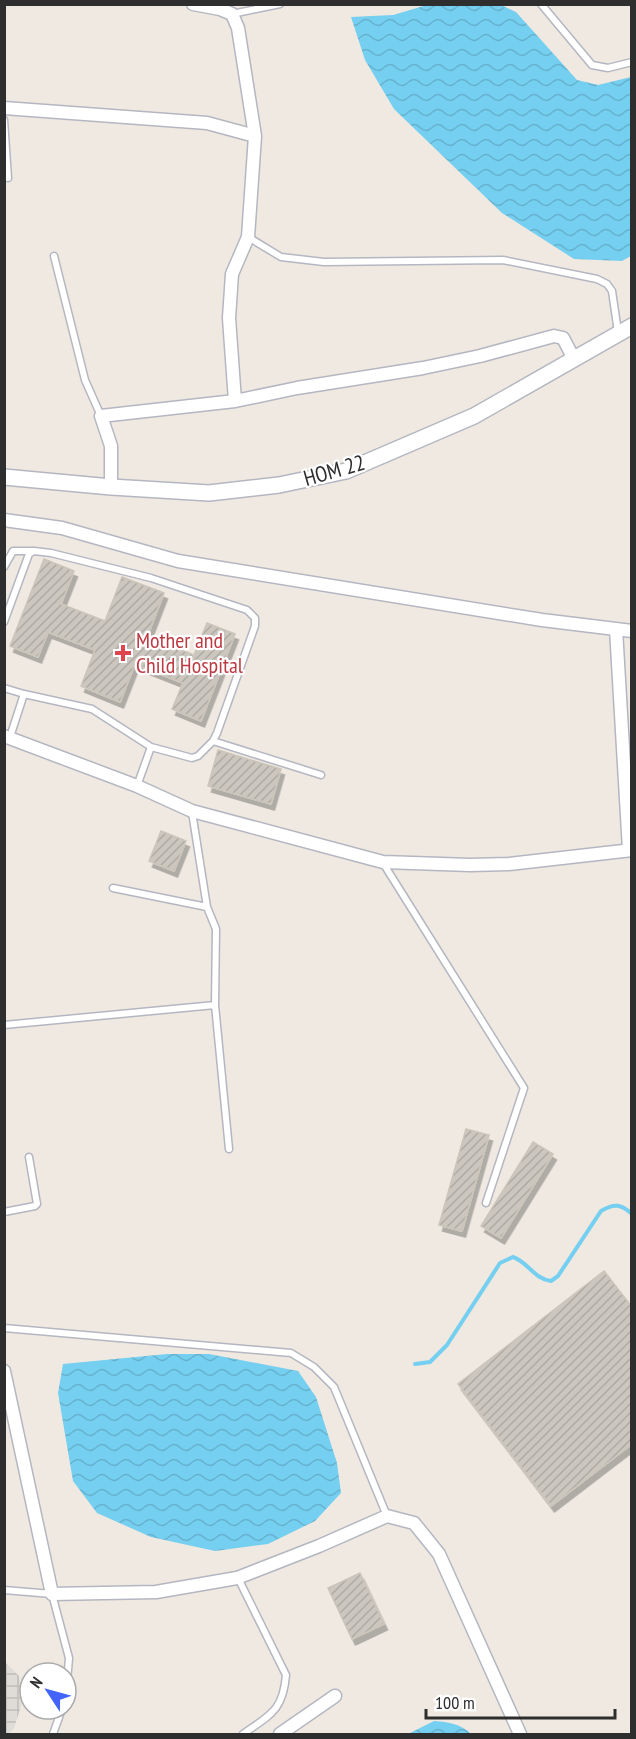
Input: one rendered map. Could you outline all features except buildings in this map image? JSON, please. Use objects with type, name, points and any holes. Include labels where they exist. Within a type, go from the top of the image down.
[{"type":"street","points":[[193,4],[220,9],[232,14],[238,28],[255,136],[248,237],[232,274],[229,318],[235,401]]},
{"type":"street","points":[[4,108],[207,123],[255,136]]},
{"type":"street","name":"HOM 22","points":[[4,477],[209,493],[279,485],[346,471],[474,416],[625,329]]},
{"type":"street","points":[[111,487],[111,446],[101,416],[235,401],[297,388],[423,368],[480,356],[554,336],[563,338],[574,359]]},
{"type":"street","points":[[4,520],[62,528],[178,561],[542,620],[632,632]]},
{"type":"street","points":[[7,736],[137,786],[192,811],[383,862],[470,866],[509,864],[631,850],[616,629]]},
{"type":"street","points":[[4,1371],[52,1594],[156,1592],[237,1578],[387,1516],[414,1523],[439,1554],[520,1734]]},
{"type":"street","points":[[280,1734],[335,1696]]},
{"type":"lane","points":[[232,14],[280,4]]},
{"type":"lane","points":[[541,4],[592,65],[608,68],[632,62]]},
{"type":"lane","points":[[4,120],[8,178]]},
{"type":"lane","points":[[248,237],[281,257],[324,262],[504,260],[597,279],[608,284],[612,291],[625,329]]},
{"type":"lane","points":[[54,256],[85,380],[101,416]]},
{"type":"lane","points":[[4,567],[13,551],[51,553],[151,578],[247,610],[255,618],[255,627],[213,741],[198,756],[192,758],[151,747],[92,709],[4,688]]},
{"type":"lane","points":[[4,622],[29,554],[34,551]]},
{"type":"lane","points":[[7,736],[24,694]]},
{"type":"lane","points":[[213,741],[321,775]]},
{"type":"lane","points":[[137,786],[151,747]]},
{"type":"lane","points":[[192,811],[207,907],[216,930],[215,1005],[229,1149]]},
{"type":"lane","points":[[383,862],[524,1088],[486,1203]]},
{"type":"lane","points":[[113,888],[207,907]]},
{"type":"lane","points":[[4,1026],[215,1005]]},
{"type":"lane","points":[[4,1212],[37,1204],[29,1157]]},
{"type":"lane","points":[[4,1328],[291,1353],[314,1367],[334,1387],[387,1516]]},
{"type":"lane","points":[[237,1578],[286,1675],[285,1693],[276,1710],[243,1734]]},
{"type":"lane","points":[[4,1590],[52,1594],[69,1661]]},
{"type":"shaded area","points":[[4,1661],[18,1675],[18,1716],[14,1728],[9,1734],[5,1734]]},
{"type":"water","points":[[427,5],[501,5],[516,12],[577,80],[598,85],[631,77],[631,256],[622,261],[574,259],[502,213],[394,109],[365,60],[351,17],[393,15]]},
{"type":"water","points":[[167,1354],[209,1354],[298,1371],[316,1397],[337,1463],[341,1493],[315,1521],[268,1544],[215,1551],[151,1537],[97,1513],[73,1481],[58,1393],[63,1364]]},
{"type":"water","points":[[434,1721],[454,1724],[471,1734],[408,1734]]},
{"type":"waterway","points":[[415,1364],[430,1362],[447,1345],[500,1263],[513,1257],[540,1277],[551,1281],[558,1276],[601,1211],[617,1206],[632,1214]]},
{"type":"place","name":"Mother and Child Hospital","points":[[123,653]]}]
